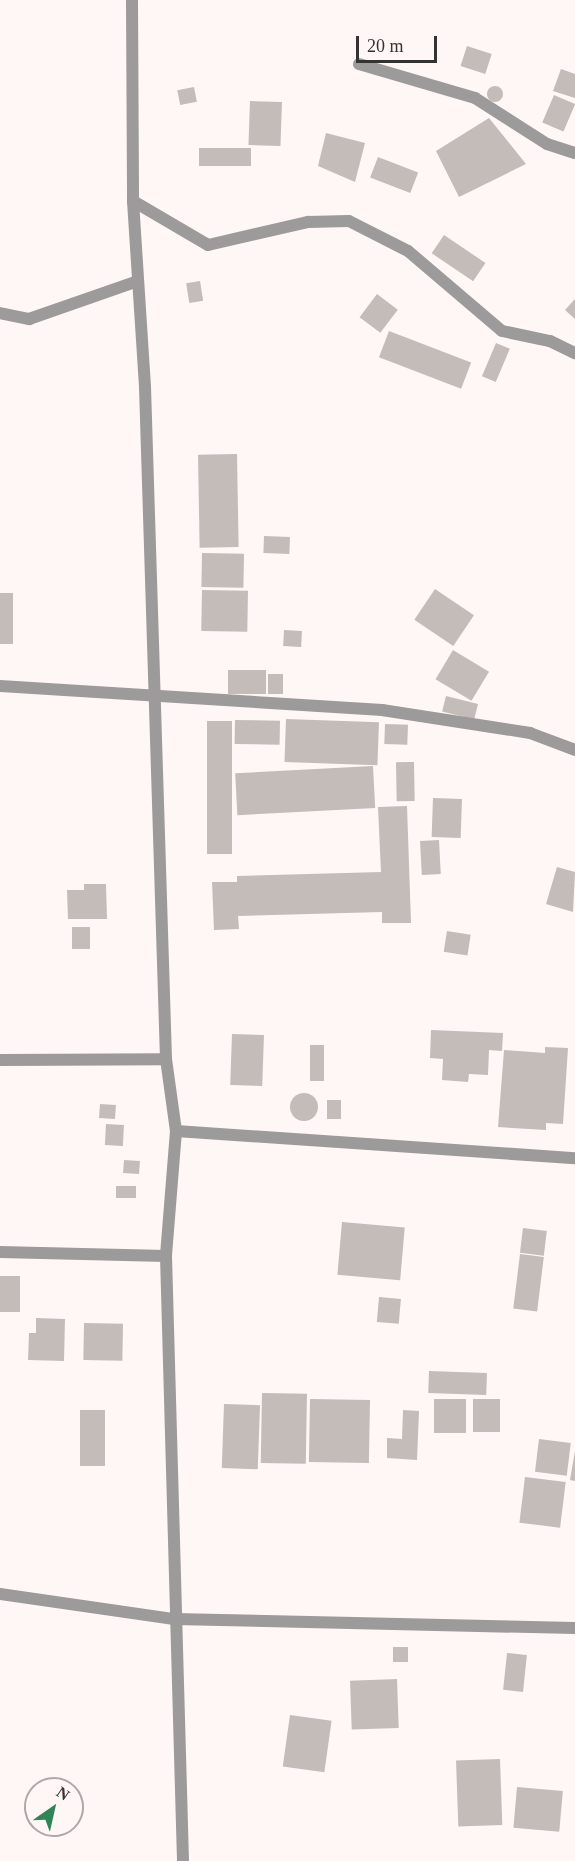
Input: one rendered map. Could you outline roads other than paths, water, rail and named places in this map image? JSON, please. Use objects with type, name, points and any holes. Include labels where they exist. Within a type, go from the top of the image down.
[{"type":"street","points":[[132,0],[133,201],[138,281],[166,1059],[176,1131],[166,1256],[174,1619],[183,1861]]},
{"type":"street","points":[[359,64],[475,98],[547,144],[575,153]]},
{"type":"street","points":[[133,201],[208,245],[308,222],[349,220],[408,251],[502,331],[550,340],[575,353]]},
{"type":"street","points":[[0,313],[29,319],[138,281]]},
{"type":"street","points":[[0,686],[153,698],[382,710],[530,733],[575,750]]},
{"type":"street","points":[[0,1060],[166,1059]]},
{"type":"street","points":[[176,1131],[575,1158]]},
{"type":"street","points":[[0,1252],[166,1256]]},
{"type":"street","points":[[0,1594],[174,1619],[575,1628]]}]
